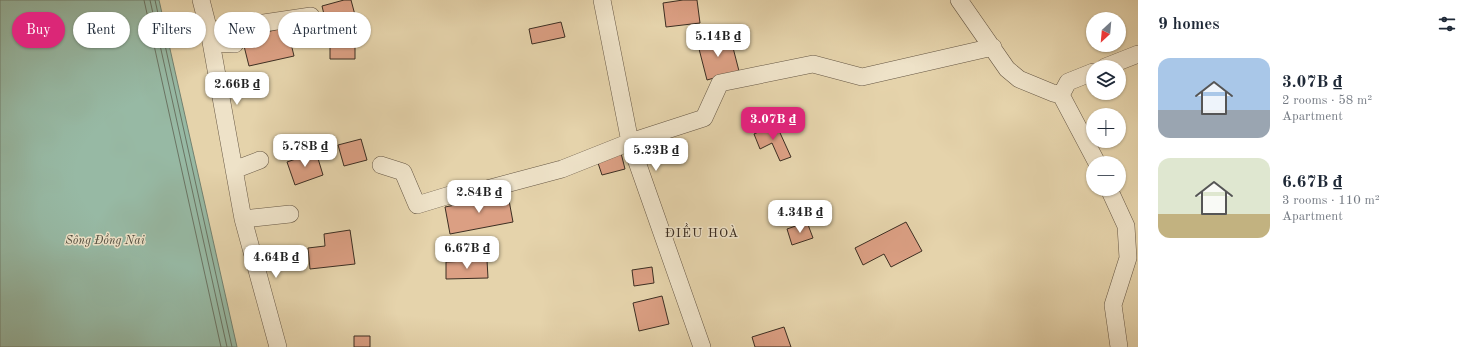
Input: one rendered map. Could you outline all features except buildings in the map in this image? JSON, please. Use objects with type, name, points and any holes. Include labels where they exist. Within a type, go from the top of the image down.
[{"type":"street","points":[[201,0],[210,37],[243,219],[278,347]]},
{"type":"street","points":[[602,0],[630,142],[702,347]]},
{"type":"street","points":[[959,0],[1007,69],[1019,79],[1061,95],[1094,156]]},
{"type":"street","points":[[210,37],[278,23]]},
{"type":"street","points":[[210,37],[214,38]]},
{"type":"street","points":[[381,165],[403,172],[417,205],[453,194],[486,189],[562,169],[630,142],[704,118],[720,83],[813,64],[862,77],[993,47]]},
{"type":"street","points":[[1123,60],[1138,54]]},
{"type":"street","points":[[1061,95],[1068,82],[1086,75]]},
{"type":"street","points":[[234,170],[260,160]]},
{"type":"street","points":[[1112,196],[1126,226],[1128,258],[1113,305],[1119,347]]},
{"type":"street","points":[[243,219],[290,214]]},
{"type":"water","name":"Sông Đồng Nai","points":[[0,0],[159,0],[162,12],[138,12],[138,48],[170,48],[237,347],[0,347]]},
{"type":"district","name":"ĐIỀU HOÀ","points":[[702,233]]}]
